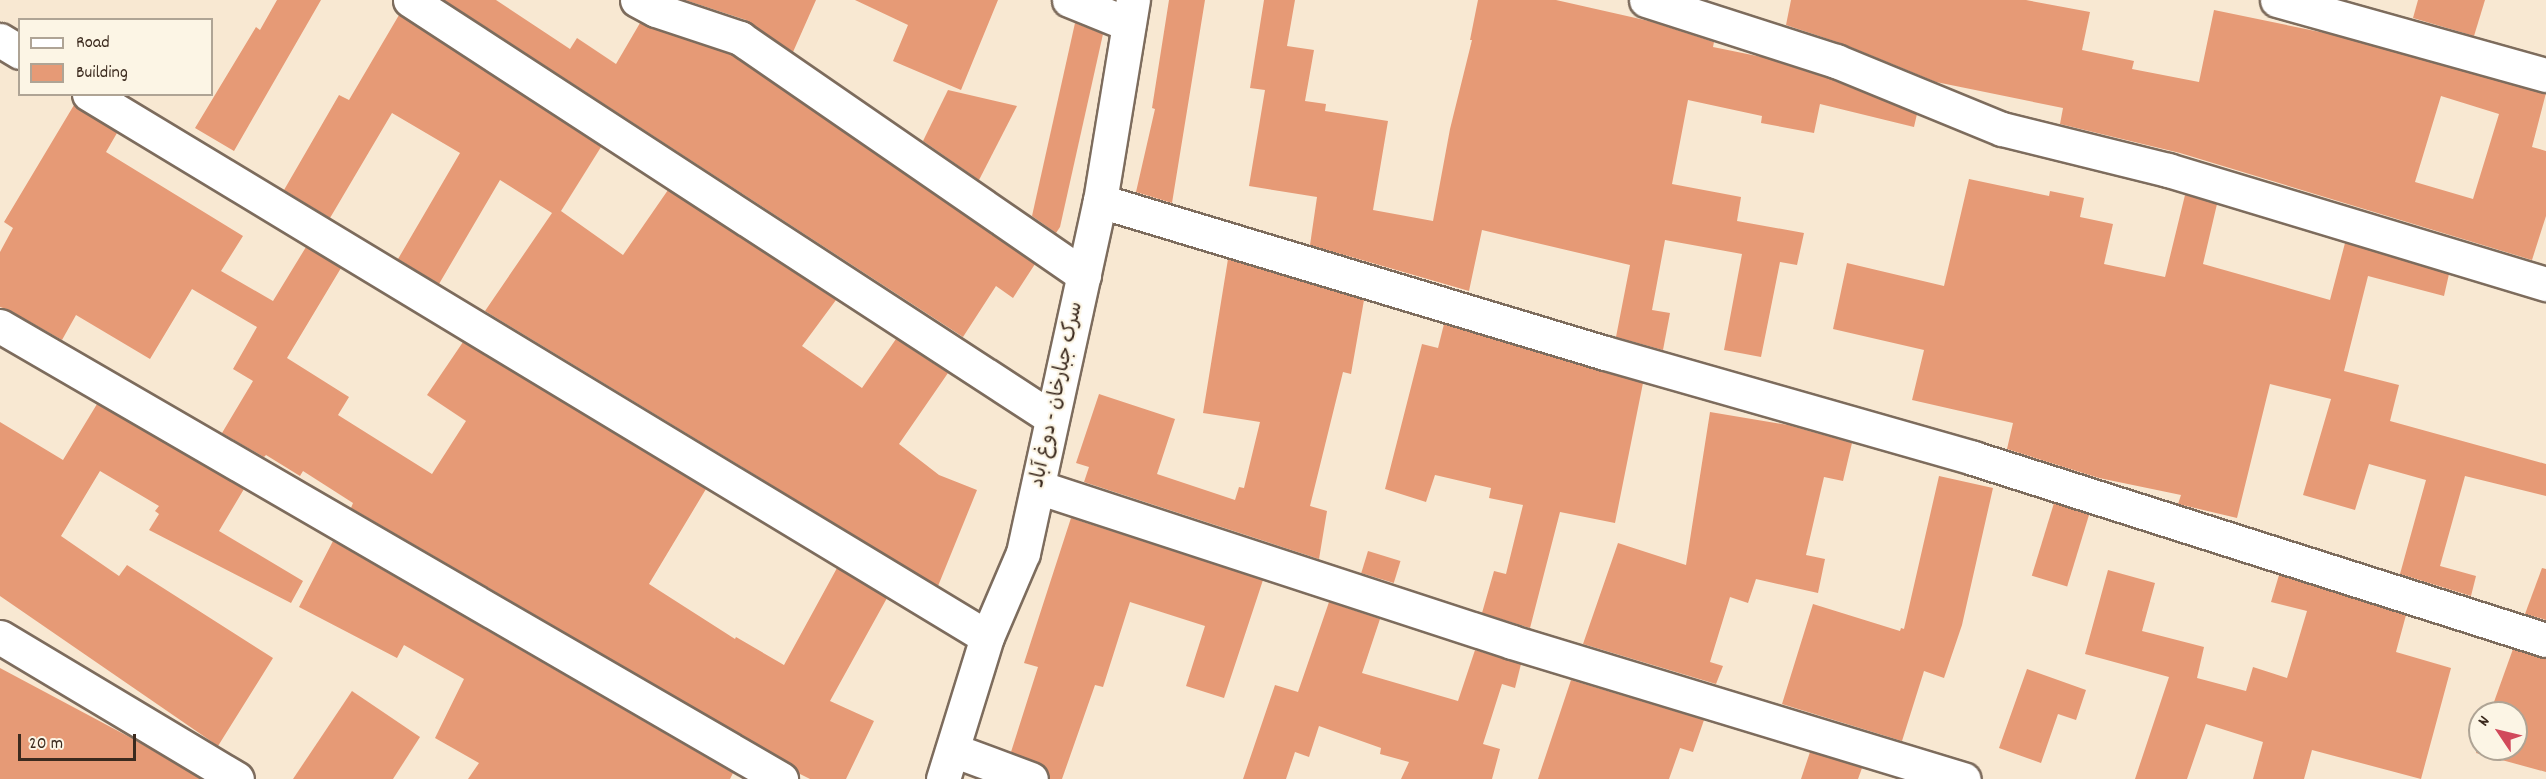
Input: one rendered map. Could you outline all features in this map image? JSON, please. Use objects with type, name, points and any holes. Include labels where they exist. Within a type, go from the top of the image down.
[{"type":"street","points":[[410,0],[1052,418]]},
{"type":"street","points":[[637,0],[656,10],[740,38],[1084,275]]},
{"type":"street","points":[[1069,0],[1131,12]]},
{"type":"street","points":[[1646,0],[1836,61],[2002,129],[2168,170],[2546,284]]},
{"type":"street","points":[[2277,0],[2546,75]]},
{"type":"street","name":"سرک جبارخان - دوغ آباد","points":[[948,765],[987,637],[1023,553],[1101,201],[1131,12]]},
{"type":"street","points":[[0,40],[18,51]]},
{"type":"street","points":[[92,96],[987,637]]},
{"type":"street","points":[[1101,201],[1605,353],[1973,458],[2546,640]]},
{"type":"street","points":[[0,326],[781,779]]},
{"type":"street","points":[[1038,487],[1512,642],[1964,779]]},
{"type":"street","points":[[0,637],[237,779]]},
{"type":"street","points":[[948,765],[1031,779]]},
{"type":"building","points":[[277,0],[321,0],[234,151],[195,128],[256,27],[260,30]]},
{"type":"building","points":[[444,0],[496,0],[570,49],[577,38],[616,64],[640,23],[732,55],[1035,264],[1013,298],[996,286],[963,337]]},
{"type":"building","points":[[685,0],[816,0],[793,52],[746,20]]},
{"type":"building","points":[[855,0],[998,0],[961,90],[893,61],[908,25]]},
{"type":"building","points":[[1169,0],[1205,0],[1172,203],[1136,192],[1155,109],[1152,108]]},
{"type":"building","points":[[1264,0],[1295,0],[1287,46],[1314,50],[1305,101],[1326,104],[1325,111],[1388,121],[1373,210],[1433,221],[1450,129],[1472,40],[1470,40],[1478,0],[1556,0],[1649,21],[1714,42],[1713,47],[1762,57],[1830,79],[1917,114],[1914,127],[1820,104],[1814,133],[1761,123],[1762,116],[1688,100],[1672,184],[1741,197],[1737,221],[1804,233],[1797,265],[1780,262],[1761,357],[1724,350],[1742,254],[1665,240],[1652,310],[1670,313],[1663,350],[1616,337],[1630,265],[1482,230],[1469,291],[1310,245],[1317,197],[1249,186],[1265,90],[1250,88]]},
{"type":"building","points":[[1791,0],[2026,0],[2090,12],[2082,50],[2134,61],[2132,69],[2199,82],[2214,10],[2325,33],[2546,93],[2532,147],[2546,151],[2546,216],[2532,260],[2180,153],[2060,124],[2063,108],[1936,82],[1843,44],[1786,25]],"holes":[[[2441,96],[2499,114],[2473,199],[2415,182]]]},
{"type":"building","points":[[2418,0],[2485,0],[2474,36],[2413,18]]},
{"type":"building","points":[[399,15],[601,147],[561,211],[623,255],[668,190],[836,300],[802,346],[862,388],[896,339],[948,373],[899,444],[939,475],[977,490],[938,586],[485,311],[552,213],[500,180],[439,284],[398,259],[460,153],[392,113],[330,218],[284,190],[339,95],[349,100]]},
{"type":"building","points":[[1075,23],[1103,34],[1060,227],[1056,233],[1032,216]]},
{"type":"building","points":[[948,90],[1017,106],[979,180],[923,141]]},
{"type":"building","points":[[74,105],[117,133],[106,152],[243,236],[221,271],[273,301],[306,247],[341,268],[287,358],[349,397],[338,415],[432,474],[466,421],[427,395],[463,342],[706,489],[649,584],[735,639],[736,637],[784,665],[837,568],[887,598],[830,701],[874,721],[846,779],[810,779],[798,773],[790,763],[351,508],[353,503],[303,471],[300,476],[266,455],[264,457],[222,433],[253,381],[233,369],[257,327],[192,289],[150,359],[76,315],[62,340],[0,307],[0,252],[13,228],[4,222]]},
{"type":"building","points":[[1969,179],[2049,196],[2050,191],[2084,198],[2080,217],[2113,224],[2104,264],[2165,277],[2185,195],[2217,204],[2203,264],[2330,300],[2345,243],[2449,274],[2444,296],[2368,276],[2344,371],[2399,385],[2390,421],[2546,464],[2546,496],[2465,476],[2440,566],[2476,576],[2471,596],[2400,574],[2426,480],[2369,464],[2355,510],[2303,495],[2331,399],[2270,384],[2237,518],[2178,504],[2181,495],[2099,478],[2007,449],[2013,423],[1912,400],[1924,350],[1833,329],[1847,263],[1944,286]]},
{"type":"building","points":[[1228,259],[1364,300],[1351,374],[1343,372],[1310,506],[1327,511],[1319,559],[1084,482],[1089,467],[1076,463],[1099,394],[1175,419],[1157,474],[1235,500],[1239,487],[1244,488],[1260,422],[1203,413]]},
{"type":"building","points":[[1444,324],[1643,383],[1615,523],[1560,512],[1530,628],[1482,613],[1494,571],[1506,574],[1523,505],[1489,498],[1491,488],[1435,475],[1426,502],[1385,489],[1422,344],[1438,348]]},
{"type":"building","points":[[97,404],[244,489],[219,531],[303,581],[291,603],[149,530],[159,514],[155,511],[159,506],[100,471],[61,536],[119,576],[127,565],[273,658],[218,746],[0,596],[0,422],[63,460]]},
{"type":"building","points":[[1710,412],[1788,425],[1852,443],[1843,481],[1824,477],[1806,555],[1825,559],[1818,593],[1756,579],[1748,603],[1730,597],[1710,662],[1723,666],[1716,684],[1583,644],[1618,543],[1686,565]]},
{"type":"building","points":[[1939,476],[1993,488],[1962,625],[1944,678],[1924,671],[1902,741],[1782,704],[1813,604],[1900,631],[1901,628],[1904,629]]},
{"type":"building","points":[[2054,503],[2089,514],[2067,586],[2032,576]]},
{"type":"building","points":[[1071,518],[1263,580],[1224,698],[1186,686],[1205,626],[1130,602],[1103,687],[1095,685],[1062,779],[1049,779],[1045,767],[1011,752],[1038,667],[1024,663]]},
{"type":"building","points":[[333,541],[733,773],[730,779],[468,779],[479,763],[435,738],[464,679],[404,645],[397,658],[299,607]]},
{"type":"building","points":[[1368,551],[1401,561],[1394,583],[1361,573]]},
{"type":"building","points":[[2542,568],[2546,569],[2546,620],[2525,614]]},
{"type":"building","points":[[2108,570],[2155,583],[2142,631],[2204,647],[2197,678],[2246,691],[2253,667],[2287,678],[2307,611],[2271,602],[2279,575],[2406,615],[2396,652],[2451,668],[2421,779],[2312,750],[2304,779],[2253,779],[2263,742],[2206,724],[2187,779],[2135,779],[2169,677],[2085,654]]},
{"type":"building","points":[[1329,602],[1380,619],[1362,673],[1458,701],[1475,650],[1521,664],[1515,688],[1502,684],[1483,744],[1500,749],[1492,779],[1401,779],[1409,762],[1380,754],[1381,748],[1319,726],[1309,757],[1295,752],[1286,779],[1243,779],[1275,685],[1298,692]]},
{"type":"building","points":[[2513,649],[2546,658],[2546,772],[2505,761],[2528,761],[2528,701],[2494,701]]},
{"type":"building","points":[[0,668],[135,740],[201,779],[0,779]]},
{"type":"building","points":[[2027,669],[2086,690],[2076,720],[2058,714],[2041,763],[1999,748]]},
{"type":"building","points":[[1571,680],[1704,720],[1693,752],[1680,748],[1669,779],[1538,779]]},
{"type":"building","points":[[352,691],[420,737],[393,779],[293,779]]},
{"type":"building","points":[[1810,752],[1862,768],[1858,779],[1801,779]]}]
